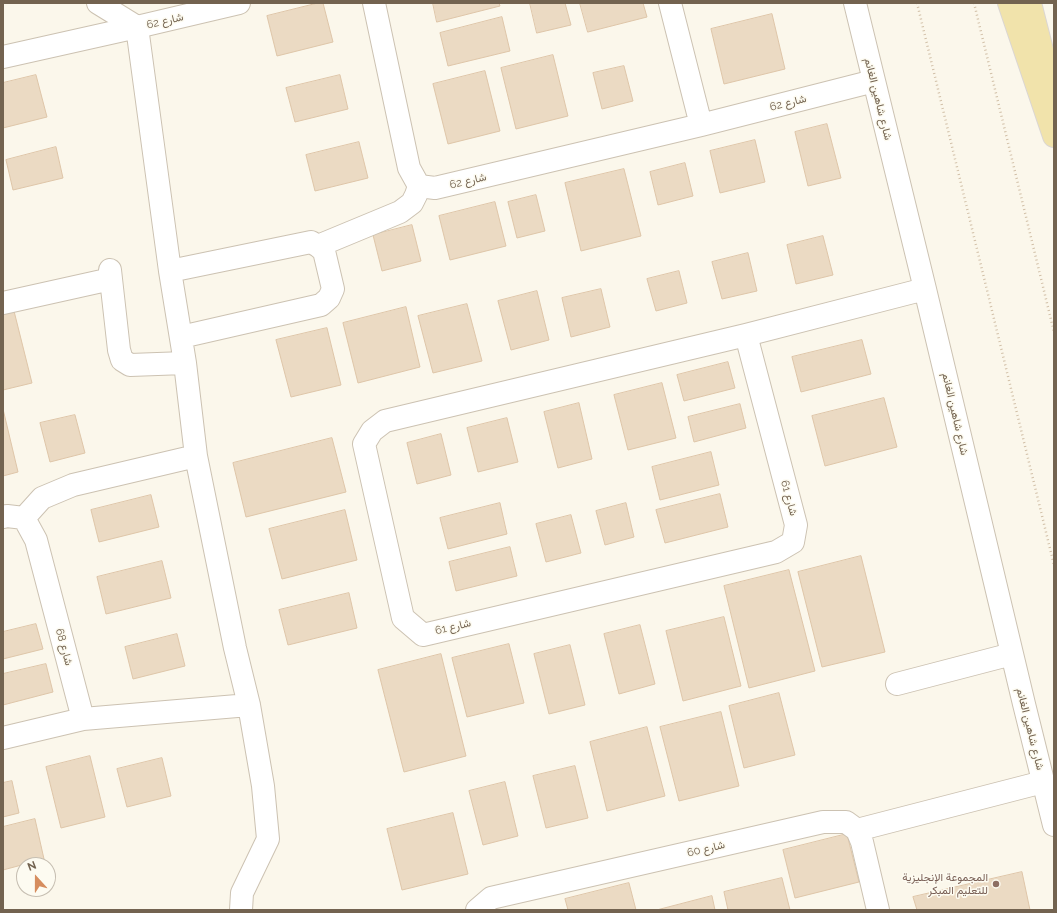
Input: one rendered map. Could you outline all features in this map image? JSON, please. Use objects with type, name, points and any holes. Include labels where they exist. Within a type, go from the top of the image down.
[{"type":"main road","points":[[1009,3],[1054,136]]},
{"type":"main road","points":[[1030,3],[1054,95]]},
{"type":"street","points":[[98,3],[137,28],[170,270],[185,363],[196,456],[235,648],[249,705],[264,786],[268,839],[242,893],[241,910]]},
{"type":"street","name":"شارع 62","points":[[3,57],[137,28],[237,3]]},
{"type":"street","points":[[318,246],[400,212],[412,203],[419,186],[409,168],[374,3]]},
{"type":"street","points":[[670,3],[701,125]]},
{"type":"street","name":"شارع شاهين الغانم","points":[[855,3],[1054,825]]},
{"type":"street","name":"شارع 62","points":[[419,186],[435,188],[701,125],[874,81]]},
{"type":"street","points":[[170,270],[311,242],[324,251],[333,289],[329,298],[322,306],[181,336]]},
{"type":"street","points":[[3,303],[110,275],[119,350],[122,360],[130,365],[185,363]]},
{"type":"street","name":"شارع 61","points":[[746,335],[796,525],[793,542],[776,552],[423,634],[403,618],[364,444],[372,431],[385,421],[746,335],[925,289]]},
{"type":"street","points":[[3,517],[24,518],[42,498],[73,485],[196,456]]},
{"type":"street","name":"شارع 68","points":[[24,518],[36,540],[83,719]]},
{"type":"street","points":[[897,684],[1012,654]]},
{"type":"street","points":[[3,738],[83,719],[249,705]]},
{"type":"street","points":[[878,910],[862,842],[856,830],[1044,782]]},
{"type":"street","name":"شارع 60","points":[[477,910],[491,898],[823,822],[846,822],[856,830]]},
{"type":"path","points":[[917,3],[1054,565]]},
{"type":"path","points":[[974,3],[1054,332]]},
{"type":"building","points":[[323,3],[333,42],[277,56],[267,16]]},
{"type":"building","points":[[433,3],[499,3],[500,6],[437,22]]},
{"type":"building","points":[[530,3],[565,3],[571,25],[537,33]]},
{"type":"building","points":[[580,3],[643,3],[647,17],[588,32]]},
{"type":"building","points":[[772,14],[785,69],[724,84],[711,29]]},
{"type":"building","points":[[502,17],[510,51],[448,66],[440,33]]},
{"type":"building","points":[[553,55],[568,116],[516,129],[501,68]]},
{"type":"building","points":[[624,66],[633,101],[602,109],[593,73]]},
{"type":"building","points":[[485,71],[500,131],[448,144],[433,84]]},
{"type":"building","points":[[36,75],[47,117],[3,128],[3,83]]},
{"type":"building","points":[[340,75],[348,109],[295,122],[286,88]]},
{"type":"building","points":[[827,124],[841,178],[808,186],[795,132]]},
{"type":"building","points":[[755,140],[765,182],[720,193],[710,151]]},
{"type":"building","points":[[359,142],[368,178],[315,191],[306,155]]},
{"type":"building","points":[[56,147],[63,178],[13,190],[6,160]]},
{"type":"building","points":[[685,163],[693,196],[658,205],[650,172]]},
{"type":"building","points":[[624,169],[641,236],[581,251],[565,183]]},
{"type":"building","points":[[536,195],[545,231],[517,238],[508,202]]},
{"type":"building","points":[[495,202],[506,246],[450,260],[439,216]]},
{"type":"building","points":[[412,225],[421,261],[382,271],[373,235]]},
{"type":"building","points":[[823,236],[833,275],[796,284],[787,245]]},
{"type":"building","points":[[748,253],[757,291],[722,299],[712,262]]},
{"type":"building","points":[[679,271],[687,303],[656,311],[647,279]]},
{"type":"building","points":[[601,289],[610,327],[571,337],[562,298]]},
{"type":"building","points":[[537,291],[549,340],[511,350],[498,301]]},
{"type":"building","points":[[467,304],[482,361],[433,373],[418,316]]},
{"type":"building","points":[[13,307],[32,383],[3,390],[3,310]]},
{"type":"building","points":[[406,307],[420,367],[358,383],[343,323]]},
{"type":"building","points":[[327,328],[341,385],[291,397],[276,340]]},
{"type":"building","points":[[862,340],[871,374],[801,392],[792,357]]},
{"type":"building","points":[[728,362],[735,388],[684,401],[677,375]]},
{"type":"building","points":[[662,383],[676,438],[628,450],[614,395]]},
{"type":"building","points":[[884,398],[897,447],[825,466],[812,416]]},
{"type":"building","points":[[579,403],[592,459],[558,468],[544,412]]},
{"type":"building","points":[[740,404],[746,428],[694,442],[688,417]]},
{"type":"building","points":[[3,409],[18,472],[3,476]]},
{"type":"building","points":[[75,415],[85,453],[50,462],[40,423]]},
{"type":"building","points":[[507,418],[518,462],[478,472],[467,428]]},
{"type":"building","points":[[441,434],[451,475],[417,484],[407,443]]},
{"type":"building","points":[[332,438],[346,492],[246,517],[233,463]]},
{"type":"building","points":[[711,452],[719,485],[660,500],[652,467]]},
{"type":"building","points":[[720,494],[728,527],[665,543],[656,510]]},
{"type":"building","points":[[151,495],[159,527],[99,542],[91,510]]},
{"type":"building","points":[[500,503],[507,534],[448,549],[440,518]]},
{"type":"building","points":[[626,503],[634,537],[605,545],[596,511]]},
{"type":"building","points":[[345,510],[357,560],[282,579],[269,529]]},
{"type":"building","points":[[571,515],[581,553],[546,562],[536,524]]},
{"type":"building","points":[[510,547],[517,576],[456,591],[449,562]]},
{"type":"building","points":[[861,556],[885,652],[822,667],[798,572]]},
{"type":"building","points":[[162,561],[171,598],[106,614],[97,577]]},
{"type":"building","points":[[789,570],[815,671],[749,688],[724,586]]},
{"type":"building","points":[[349,593],[357,628],[288,645],[279,610]]},
{"type":"building","points":[[724,617],[741,686],[683,701],[666,631]]},
{"type":"building","points":[[36,624],[43,649],[3,659],[3,632]]},
{"type":"building","points":[[640,625],[655,684],[619,694],[604,634]]},
{"type":"building","points":[[177,634],[185,666],[133,679],[125,647]]},
{"type":"building","points":[[509,644],[524,703],[467,717],[452,658]]},
{"type":"building","points":[[570,645],[585,705],[549,714],[534,654]]},
{"type":"building","points":[[441,654],[466,756],[404,772],[378,670]]},
{"type":"building","points":[[46,664],[53,692],[3,705],[3,674]]},
{"type":"building","points":[[779,693],[795,755],[744,768],[729,706]]},
{"type":"building","points":[[721,712],[739,786],[679,801],[660,727]]},
{"type":"building","points":[[647,727],[665,796],[607,811],[590,742]]},
{"type":"building","points":[[90,756],[105,817],[61,828],[46,767]]},
{"type":"building","points":[[162,758],[171,796],[127,807],[117,769]]},
{"type":"building","points":[[575,766],[588,818],[546,828],[533,776]]},
{"type":"building","points":[[12,781],[19,813],[3,817],[3,783]]},
{"type":"building","points":[[505,782],[518,836],[483,845],[469,791]]},
{"type":"building","points":[[453,813],[468,874],[402,890],[387,829]]},
{"type":"building","points":[[35,819],[44,857],[16,857],[16,867],[3,870],[3,827]]},
{"type":"building","points":[[847,834],[859,882],[795,898],[783,850]]},
{"type":"building","name":"المجموعة الإنجليزية للتعليم المبكر","points":[[1022,872],[1030,910],[917,910],[913,897]]},
{"type":"building","points":[[782,878],[790,910],[728,910],[724,892]]},
{"type":"building","points":[[629,883],[636,910],[568,910],[565,899]]},
{"type":"building","points":[[712,896],[715,910],[657,910]]},
{"type":"place","name":"المجموعة الإنجليزية للتعليم المبكر","points":[[996,884]]}]
